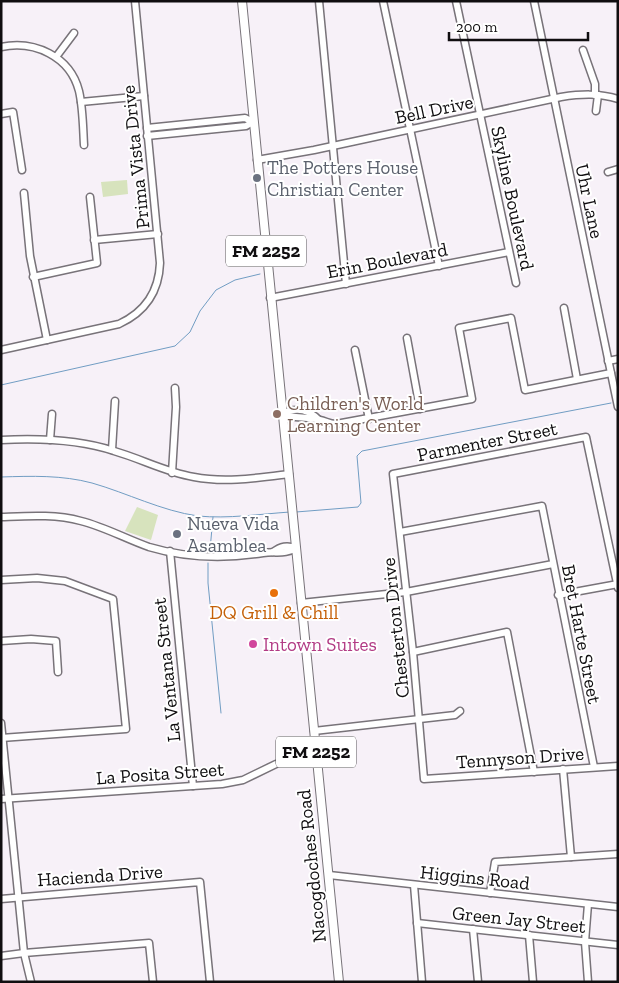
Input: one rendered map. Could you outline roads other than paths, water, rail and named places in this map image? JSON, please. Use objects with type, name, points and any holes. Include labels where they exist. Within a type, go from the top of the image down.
[{"type":"main road","name":"Nacogdoches Road","points":[[242,1],[339,982]]},
{"type":"street","name":"Prima Vista Drive","points":[[47,340],[119,324],[132,317],[145,306],[157,287],[160,274],[158,234],[135,1]]},
{"type":"street","points":[[319,1],[346,284]]},
{"type":"street","points":[[383,1],[438,266]]},
{"type":"street","name":"Skyline Boulevard","points":[[456,1],[516,283]]},
{"type":"street","name":"Uhr Lane","points":[[534,1],[618,407]]},
{"type":"street","points":[[56,57],[74,33]]},
{"type":"street","points":[[1,47],[14,45],[33,47],[48,52],[56,57],[71,73],[81,102],[84,145]]},
{"type":"street","points":[[583,50],[595,84],[597,95],[596,111]]},
{"type":"street","name":"Bell Drive","points":[[257,160],[581,94],[618,99]]},
{"type":"street","points":[[81,102],[144,96]]},
{"type":"street","points":[[1,114],[13,112],[22,170]]},
{"type":"street","points":[[147,128],[245,118],[253,122]]},
{"type":"street","points":[[147,136],[246,126],[253,122]]},
{"type":"street","points":[[608,172],[618,169]]},
{"type":"street","points":[[1,350],[47,340],[33,277],[24,193]]},
{"type":"street","points":[[33,277],[97,263],[90,197]]},
{"type":"street","points":[[94,240],[158,234]]},
{"type":"street","name":"Erin Boulevard","points":[[270,298],[509,252]]},
{"type":"street","points":[[564,308],[577,379]]},
{"type":"street","points":[[282,414],[290,418],[319,420],[333,424],[472,399],[459,328],[511,318],[525,390],[611,373]]},
{"type":"street","points":[[407,338],[420,409]]},
{"type":"street","points":[[355,350],[368,419]]},
{"type":"street","points":[[608,361],[618,359]]},
{"type":"street","points":[[172,473],[176,407],[175,388]]},
{"type":"street","points":[[112,450],[115,401]]},
{"type":"street","points":[[50,440],[52,414]]},
{"type":"street","name":"Parmenter Street","points":[[393,474],[586,437],[617,585]]},
{"type":"street","points":[[1,440],[50,440],[90,444],[112,450],[172,473],[196,478],[221,480],[288,474]]},
{"type":"street","name":"Chesterton Drive","points":[[393,474],[413,652],[424,779]]},
{"type":"street","name":"Bret Harte Street","points":[[400,532],[542,506],[558,595],[594,767]]},
{"type":"street","points":[[1,517],[45,516],[82,521],[151,547],[223,557],[273,552],[280,547],[287,546],[296,548]]},
{"type":"street","name":"La Ventana Street","points":[[170,551],[193,786]]},
{"type":"street","points":[[301,603],[406,592],[553,564]]},
{"type":"street","points":[[1,580],[37,578],[65,581],[113,599],[126,729],[2,738]]},
{"type":"street","points":[[558,595],[617,585]]},
{"type":"street","points":[[413,652],[506,632],[534,772]]},
{"type":"street","points":[[1,641],[31,639],[56,641],[58,672]]},
{"type":"street","points":[[314,731],[419,719],[454,714],[460,711]]},
{"type":"street","points":[[1,724],[24,953],[30,982]]},
{"type":"street","name":"La Posita Street","points":[[1,800],[235,782],[252,777],[276,764],[293,760],[317,759]]},
{"type":"street","name":"Tennyson Drive","points":[[424,779],[618,766]]},
{"type":"street","points":[[563,769],[570,857]]},
{"type":"street","points":[[490,893],[495,862],[618,854]]},
{"type":"street","name":"Higgins Road","points":[[329,875],[618,907]]},
{"type":"street","name":"Hacienda Drive","points":[[1,898],[200,882],[210,982]]},
{"type":"street","points":[[414,885],[422,982]]},
{"type":"street","points":[[588,904],[585,942],[588,982]]},
{"type":"street","name":"Green Jay Street","points":[[417,922],[618,945]]},
{"type":"street","points":[[473,929],[478,982]]},
{"type":"street","points":[[529,935],[533,982]]},
{"type":"street","points":[[1,956],[149,943],[153,982]]},
{"type":"waterway","points":[[1,385],[175,346],[190,332],[200,311],[216,290],[235,280],[260,274]]},
{"type":"waterway","points":[[296,512],[358,507],[361,503],[357,456],[362,451],[611,403]]},
{"type":"waterway","points":[[1,477],[24,476],[81,480],[171,510],[198,516],[232,517],[290,512]]},
{"type":"waterway","points":[[210,550],[213,517]]},
{"type":"waterway","points":[[208,563],[208,583],[221,713]]},
{"type":"place","name":"The Potters House Christian Center","points":[[257,178]]},
{"type":"place","name":"Children's World Learning Center","points":[[277,414]]},
{"type":"place","name":"Nueva Vida Asamblea","points":[[177,534]]},
{"type":"place","name":"DQ Grill & Chill","points":[[274,593]]},
{"type":"place","name":"Intown Suites","points":[[253,644]]}]
